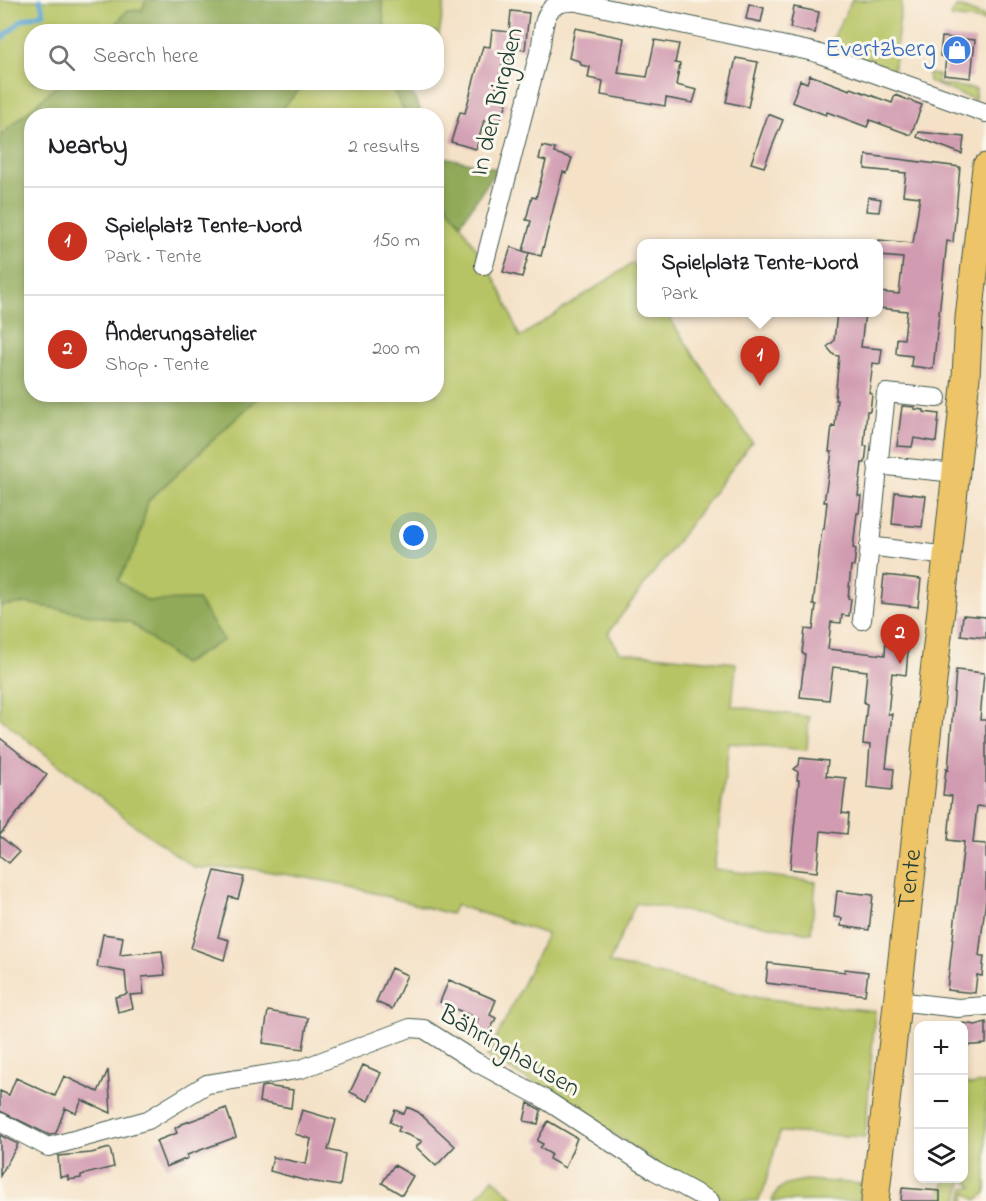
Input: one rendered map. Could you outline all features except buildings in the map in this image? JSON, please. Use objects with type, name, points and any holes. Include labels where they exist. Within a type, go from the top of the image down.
[{"type":"main road","name":"Tente","points":[[875,1201],[947,556],[966,377],[970,308],[986,167]]},
{"type":"street","name":"In den Birgden","points":[[484,265],[538,56],[544,21],[551,8],[564,1],[814,52],[986,113]]},
{"type":"street","points":[[862,620],[886,393],[937,398]]},
{"type":"street","points":[[877,465],[955,473]]},
{"type":"street","points":[[870,546],[947,556]]},
{"type":"street","points":[[897,1001],[958,1008],[986,1006]]},
{"type":"street","name":"Bähringhausen","points":[[0,1122],[48,1147],[148,1120],[207,1084],[301,1069],[410,1028],[424,1029],[476,1062],[543,1098],[655,1171],[710,1201]]},
{"type":"green space","points":[[0,0],[146,0],[142,10],[127,11],[116,24],[24,24],[24,90],[53,90],[32,108],[24,108],[24,115],[0,136]]},
{"type":"green space","points":[[146,0],[382,0],[384,24],[116,24],[127,11],[142,10]]},
{"type":"green space","points":[[382,0],[445,0],[441,24],[384,23]]},
{"type":"green space","points":[[852,0],[902,0],[893,73],[829,46]]},
{"type":"green space","points":[[957,6],[985,17],[984,21],[950,17]]},
{"type":"green space","points":[[928,74],[938,75],[938,84],[976,89],[975,100],[929,82]]},
{"type":"green space","points":[[52,90],[299,90],[283,108],[32,108]]},
{"type":"green space","points":[[299,90],[394,90],[402,108],[283,108]]},
{"type":"green space","points":[[394,90],[410,90],[420,108],[402,108]]},
{"type":"green space","points":[[24,115],[24,402],[254,402],[148,501],[137,545],[118,581],[148,601],[198,600],[224,640],[183,664],[130,622],[26,603],[0,606],[0,136]]},
{"type":"green space","points":[[444,157],[497,169],[461,223],[449,209],[444,198]]},
{"type":"green space","points":[[444,195],[496,281],[520,337],[633,263],[637,269],[637,317],[669,317],[752,442],[608,633],[620,652],[736,663],[732,706],[809,717],[807,750],[729,743],[714,869],[816,882],[811,933],[636,903],[609,963],[760,998],[875,1011],[865,1137],[780,1132],[763,1192],[758,1201],[728,1201],[664,1168],[563,1099],[487,1057],[547,934],[456,905],[451,914],[337,883],[247,868],[195,868],[133,824],[0,718],[0,606],[26,603],[130,622],[183,664],[223,640],[198,600],[148,601],[118,581],[137,545],[148,501],[254,402],[444,402]]},
{"type":"green space","points":[[986,1082],[986,1193],[976,1200],[966,1192],[965,1201],[962,1201],[964,1188],[973,1187],[968,1183],[968,1084]]},
{"type":"green space","points":[[493,1178],[517,1201],[474,1201]]},
{"type":"green space","points":[[806,1180],[861,1184],[859,1201],[772,1201],[781,1187]]},
{"type":"green space","points":[[944,1183],[962,1183],[958,1201],[941,1201]]},
{"type":"waterway","points":[[0,40],[22,20],[44,13],[40,0]]},
{"type":"place","name":"Evertzberg","points":[[957,50]]},
{"type":"place","name":"Spielplatz Tente-Nord","points":[[760,386]]},
{"type":"place","name":"Änderungsatelier","points":[[900,664]]}]
